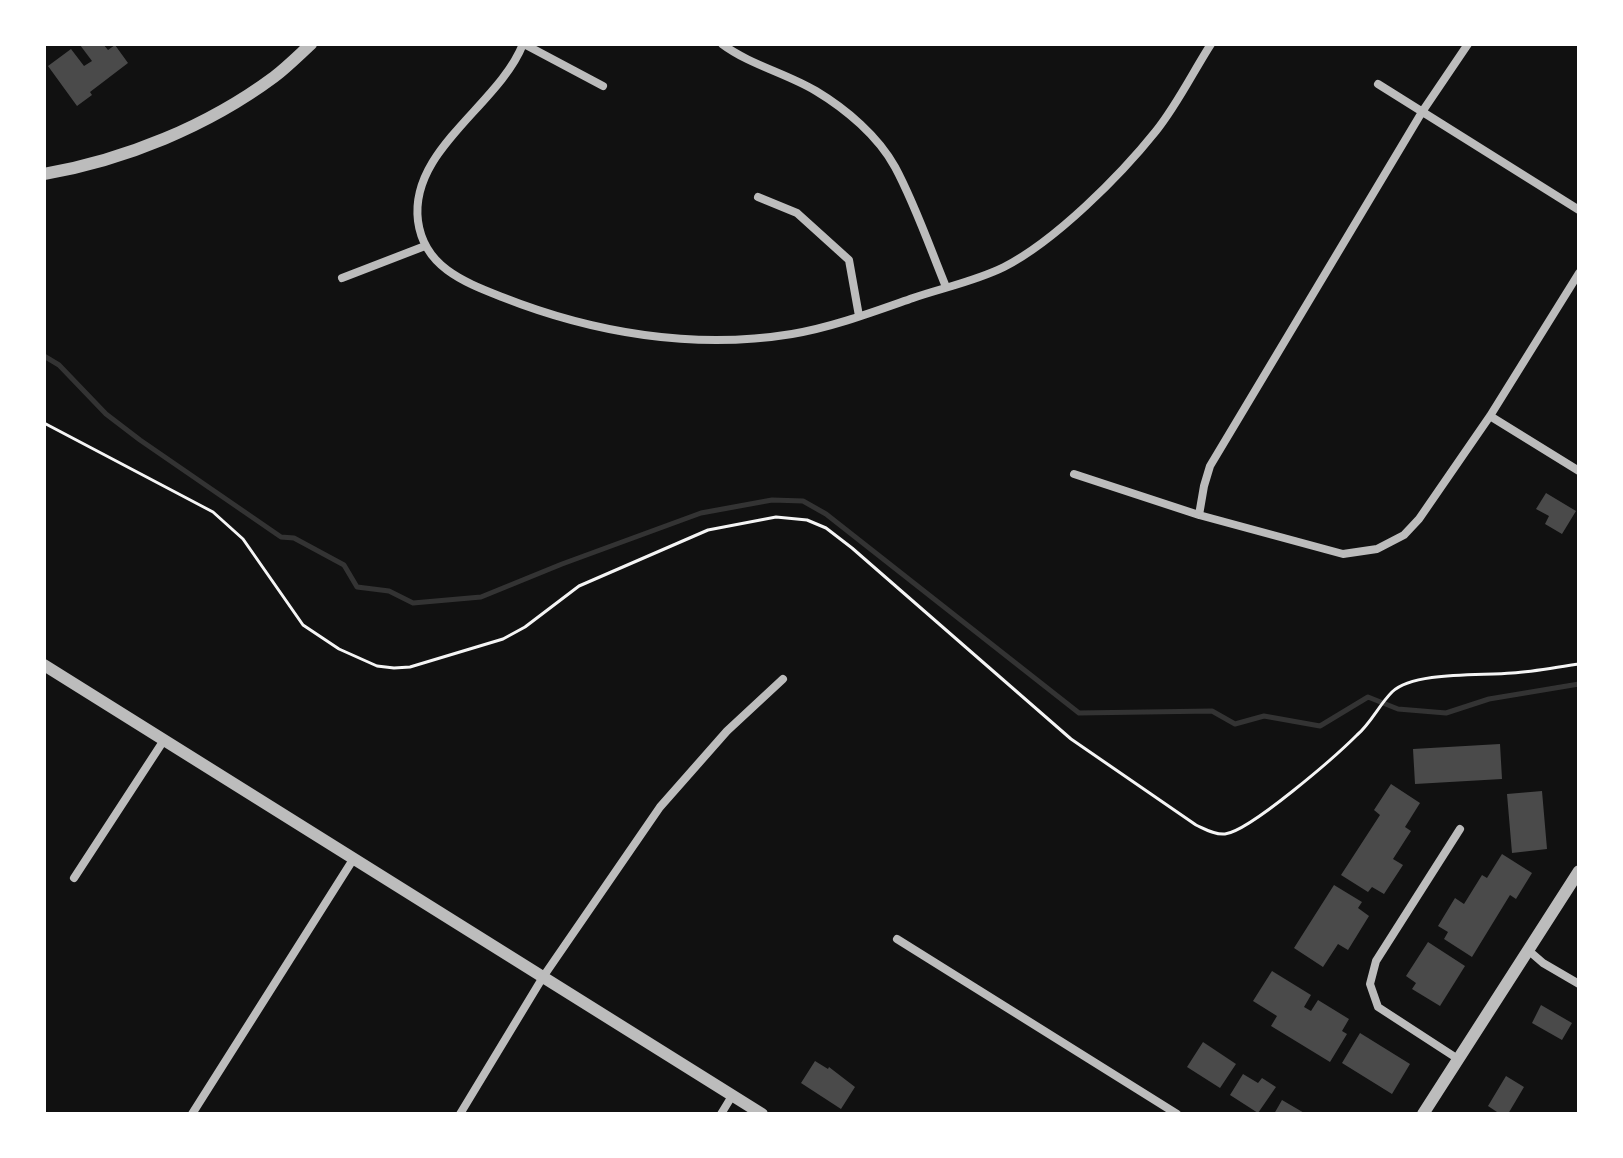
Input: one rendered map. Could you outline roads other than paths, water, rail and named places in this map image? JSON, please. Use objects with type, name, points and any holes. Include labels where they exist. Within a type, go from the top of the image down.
[{"type":"street","points":[[44,174],[114,157],[199,122],[275,76],[311,44]]},
{"type":"street","points":[[603,86],[523,44],[510,71],[436,155],[426,173],[418,211],[425,246],[453,276],[562,317],[660,338],[749,340],[793,334],[859,316],[1004,267],[1055,234],[1129,162],[1158,129],[1211,44]]},
{"type":"street","points":[[722,44],[813,89],[853,118],[871,136],[895,166],[946,287]]},
{"type":"street","points":[[1199,515],[1210,466],[1422,112],[1468,44]]},
{"type":"street","points":[[1378,84],[1579,210]]},
{"type":"street","points":[[758,197],[797,213],[849,260],[859,316]]},
{"type":"street","points":[[342,278],[425,246]]},
{"type":"street","points":[[1074,474],[1199,515],[1343,554],[1377,549],[1395,541],[1412,527],[1490,416],[1579,273]]},
{"type":"street","points":[[1490,416],[1579,471]]},
{"type":"street","points":[[44,665],[762,1114]]},
{"type":"street","points":[[460,1114],[543,977],[660,807],[727,731],[783,679]]},
{"type":"street","points":[[74,878],[164,740]]},
{"type":"street","points":[[1458,1059],[1378,1007],[1370,984],[1376,961],[1460,829]]},
{"type":"street","points":[[192,1114],[354,858]]},
{"type":"street","points":[[1423,1114],[1579,871]]},
{"type":"street","points":[[897,939],[1177,1114]]},
{"type":"street","points":[[1528,950],[1543,963],[1579,984]]},
{"type":"street","points":[[721,1114],[732,1096]]},
{"type":"waterway","points":[[44,356],[59,365],[106,414],[140,440],[281,537],[294,538],[344,565],[357,587],[389,591],[413,603],[481,597],[701,513],[772,500],[803,501],[826,514],[1079,713],[1212,711],[1235,724],[1264,716],[1320,726],[1368,697],[1398,709],[1446,713],[1489,699],[1579,684]]}]
